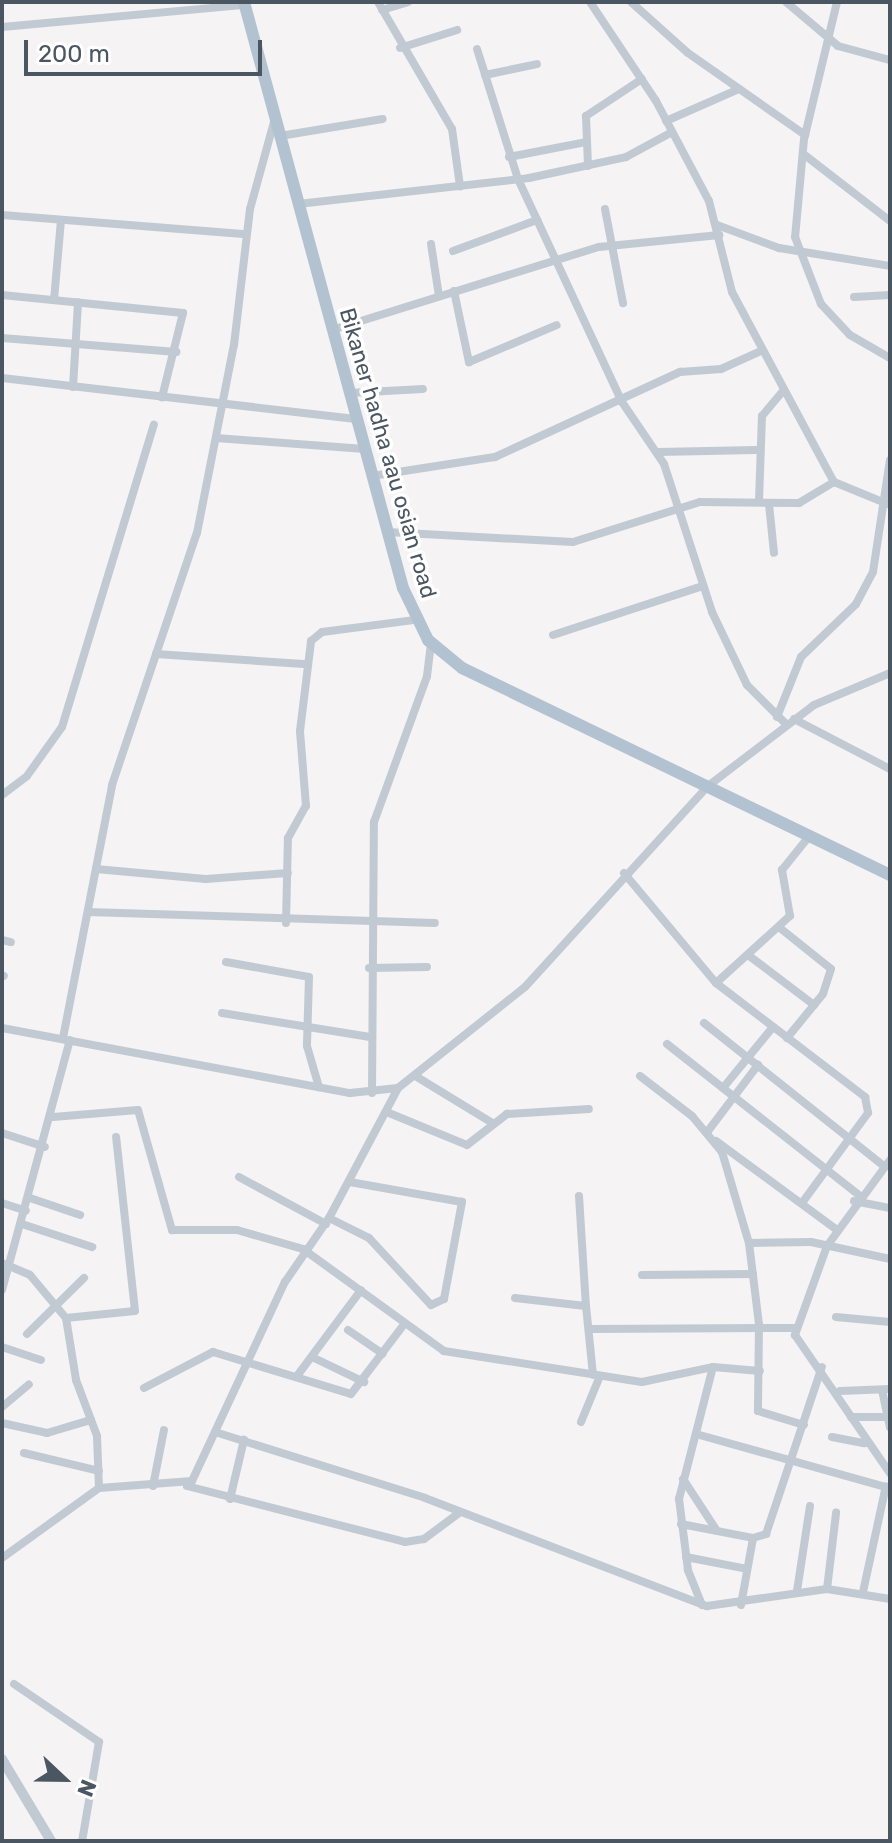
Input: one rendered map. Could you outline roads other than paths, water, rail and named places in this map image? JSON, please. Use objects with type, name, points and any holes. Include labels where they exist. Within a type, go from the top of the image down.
[{"type":"main road","name":"Bikaner hadha aau osian road","points":[[244,3],[387,532],[415,620],[431,644],[462,668],[890,875]]},
{"type":"street","points":[[408,2],[380,6],[400,48],[452,129],[460,186]]},
{"type":"street","points":[[590,2],[642,79],[672,132],[718,230],[725,274],[761,351],[834,482],[886,504]]},
{"type":"street","points":[[631,2],[739,89],[805,135]]},
{"type":"street","points":[[786,2],[832,41],[890,62]]},
{"type":"street","points":[[837,2],[832,41],[805,135],[806,156],[794,224],[798,252],[821,304],[850,335],[890,358]]},
{"type":"street","points":[[2,27],[244,3]]},
{"type":"street","points":[[400,48],[457,30]]},
{"type":"street","points":[[477,49],[518,179],[622,402],[658,452],[703,586],[747,685],[777,717],[890,769]]},
{"type":"street","points":[[485,75],[537,64]]},
{"type":"street","points":[[588,166],[586,142],[589,111],[642,79]]},
{"type":"street","points":[[666,121],[739,89]]},
{"type":"street","points":[[2,1290],[6,1262],[22,1224],[53,1117],[112,785],[197,533],[222,406],[246,234],[275,118]]},
{"type":"street","points":[[280,136],[383,119]]},
{"type":"street","points":[[298,204],[518,179],[588,166],[626,157],[672,132]]},
{"type":"street","points":[[509,157],[586,142]]},
{"type":"street","points":[[806,156],[890,221]]},
{"type":"street","points":[[605,209],[623,303]]},
{"type":"street","points":[[2,215],[246,234]]},
{"type":"street","points":[[54,300],[61,220]]},
{"type":"street","points":[[453,251],[537,220]]},
{"type":"street","points":[[332,330],[614,244],[718,230],[798,252],[832,251],[861,265],[890,266]]},
{"type":"street","points":[[431,244],[439,296]]},
{"type":"street","points":[[454,291],[469,362],[557,325]]},
{"type":"street","points":[[2,295],[183,313],[176,352],[162,397]]},
{"type":"street","points":[[854,297],[890,295]]},
{"type":"street","points":[[73,387],[78,302]]},
{"type":"street","points":[[2,338],[176,352]]},
{"type":"street","points":[[372,476],[495,457],[622,402],[680,372],[721,369],[761,351]]},
{"type":"street","points":[[2,378],[222,406],[356,419]]},
{"type":"street","points":[[349,393],[423,389]]},
{"type":"street","points":[[759,501],[756,450],[765,406],[783,391]]},
{"type":"street","points":[[2,795],[27,776],[62,727],[154,425]]},
{"type":"street","points":[[216,438],[365,449]]},
{"type":"street","points":[[658,452],[756,450]]},
{"type":"street","points":[[777,717],[801,657],[866,588],[886,504],[890,460]]},
{"type":"street","points":[[387,532],[573,542],[720,500],[769,504],[807,501],[834,482]]},
{"type":"street","points":[[769,504],[774,553]]},
{"type":"street","points":[[553,635],[703,586]]},
{"type":"street","points":[[286,923],[289,832],[306,806],[304,664],[322,632],[415,620]]},
{"type":"street","points":[[372,1093],[368,923],[377,802],[427,676],[431,644]]},
{"type":"street","points":[[156,654],[304,664]]},
{"type":"street","points":[[2,1028],[319,1087],[372,1093],[398,1088],[417,1077],[525,987],[624,873],[708,786],[790,722],[890,673]]},
{"type":"street","points":[[716,983],[780,928],[793,909],[782,870],[810,835]]},
{"type":"street","points":[[96,869],[206,879],[288,873]]},
{"type":"street","points":[[624,873],[716,983],[865,1097],[868,1113],[852,1139],[802,1203]]},
{"type":"street","points":[[88,912],[286,923],[435,923]]},
{"type":"street","points":[[780,928],[828,963],[829,983],[787,1038]]},
{"type":"street","points":[[748,955],[814,1005]]},
{"type":"street","points":[[226,962],[309,977],[307,1029],[319,1087]]},
{"type":"street","points":[[369,968],[427,967]]},
{"type":"street","points":[[222,1013],[370,1037]]},
{"type":"street","points":[[704,1023],[887,1163],[836,1229],[796,1328]]},
{"type":"street","points":[[723,1088],[773,1027]]},
{"type":"street","points":[[667,1044],[857,1198],[890,1208]]},
{"type":"street","points":[[708,1131],[758,1065]]},
{"type":"street","points":[[640,1076],[716,1141],[836,1229]]},
{"type":"street","points":[[417,1077],[494,1124]]},
{"type":"street","points":[[187,1486],[303,1249],[328,1221],[389,1113],[398,1088]]},
{"type":"street","points":[[389,1113],[467,1145],[515,1112],[589,1109]]},
{"type":"street","points":[[53,1117],[138,1110],[172,1230],[237,1230],[303,1249],[361,1290],[402,1327],[468,1359],[648,1382],[713,1367],[760,1371]]},
{"type":"street","points":[[2,1133],[45,1147]]},
{"type":"street","points":[[66,1318],[135,1311],[116,1137]]},
{"type":"street","points":[[716,1141],[749,1243],[759,1325],[758,1411],[804,1425]]},
{"type":"street","points":[[239,1177],[369,1238],[431,1305],[444,1299],[462,1202],[350,1182]]},
{"type":"street","points":[[579,1196],[586,1306],[596,1375],[581,1422]]},
{"type":"street","points":[[30,1198],[80,1215]]},
{"type":"street","points":[[2,1203],[26,1211]]},
{"type":"street","points":[[22,1224],[92,1247]]},
{"type":"street","points":[[749,1243],[827,1246],[890,1259]]},
{"type":"street","points":[[6,1262],[54,1303],[66,1318],[91,1420],[99,1488]]},
{"type":"street","points":[[642,1275],[753,1274]]},
{"type":"street","points":[[27,1334],[54,1303],[84,1278]]},
{"type":"street","points":[[297,1376],[361,1290]]},
{"type":"street","points":[[515,1298],[586,1306]]},
{"type":"street","points":[[836,1317],[890,1322]]},
{"type":"street","points":[[591,1329],[759,1325],[796,1328]]},
{"type":"street","points":[[144,1388],[201,1352],[249,1357],[344,1394],[364,1382],[402,1327]]},
{"type":"street","points":[[796,1328],[840,1391],[864,1443],[890,1473]]},
{"type":"street","points":[[348,1330],[383,1354]]},
{"type":"street","points":[[2,1347],[41,1360]]},
{"type":"street","points":[[312,1357],[364,1382]]},
{"type":"street","points":[[702,1605],[686,1557],[681,1524],[683,1478],[713,1367]]},
{"type":"street","points":[[681,1524],[753,1538],[768,1530],[822,1367]]},
{"type":"street","points":[[2,1407],[29,1384]]},
{"type":"street","points":[[840,1391],[886,1389],[890,1427]]},
{"type":"street","points":[[851,1417],[890,1417]]},
{"type":"street","points":[[2,1423],[47,1433],[91,1420]]},
{"type":"street","points":[[153,1486],[164,1430]]},
{"type":"street","points":[[215,1432],[459,1513],[702,1605],[741,1605],[797,1591],[827,1589],[863,1592],[890,1599]]},
{"type":"street","points":[[696,1434],[888,1487],[863,1592]]},
{"type":"street","points":[[832,1437],[864,1443]]},
{"type":"street","points":[[230,1499],[244,1440]]},
{"type":"street","points":[[24,1453],[99,1471]]},
{"type":"street","points":[[683,1478],[718,1531]]},
{"type":"street","points":[[2,1558],[99,1488],[187,1486],[405,1542],[424,1539],[459,1513]]},
{"type":"street","points":[[797,1591],[810,1506]]},
{"type":"street","points":[[827,1589],[836,1513]]},
{"type":"street","points":[[741,1605],[753,1538]]},
{"type":"street","points":[[686,1557],[747,1569]]},
{"type":"street","points":[[14,1684],[99,1742],[82,1841]]},
{"type":"street","points":[[2,1759],[51,1841]]}]
